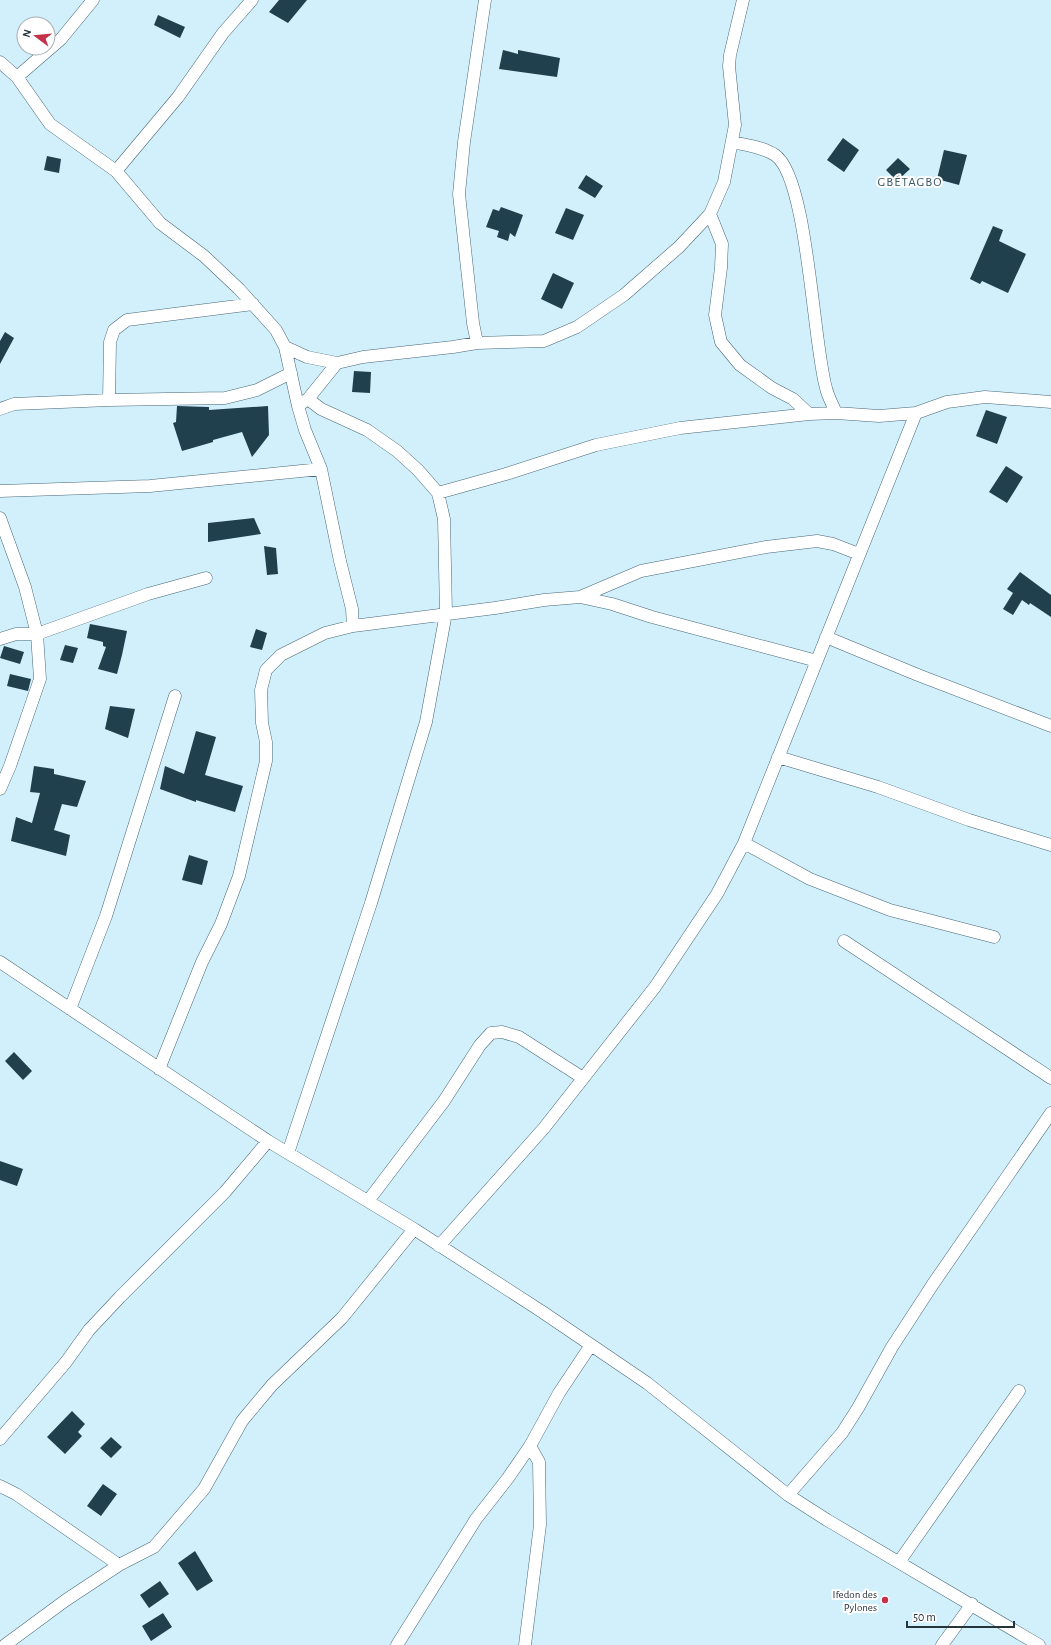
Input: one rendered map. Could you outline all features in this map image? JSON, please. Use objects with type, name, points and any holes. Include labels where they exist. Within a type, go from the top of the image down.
[{"type":"street","points":[[17,77],[61,39],[93,0]]},
{"type":"street","points":[[116,171],[178,97],[223,33],[252,0]]},
{"type":"street","points":[[477,343],[471,309],[459,194],[464,142],[485,0]]},
{"type":"street","points":[[285,347],[307,357],[337,363],[363,357],[477,343],[544,341],[577,327],[624,295],[680,247],[710,214],[724,182],[735,125],[729,66],[730,55],[743,0]]},
{"type":"street","points":[[0,62],[17,77],[50,124],[116,171],[160,223],[204,256],[239,289],[276,330],[285,347],[305,430],[321,469],[340,561],[352,609],[354,626]]},
{"type":"street","points":[[732,142],[758,148],[776,156],[788,170],[795,190],[803,231],[826,388],[836,413]]},
{"type":"street","points":[[710,214],[722,244],[721,268],[715,315],[721,342],[740,365],[772,388],[793,400],[809,414]]},
{"type":"street","points":[[109,400],[110,342],[114,330],[127,320],[253,304]]},
{"type":"street","points":[[298,406],[308,398],[337,363]]},
{"type":"street","points":[[0,409],[14,404],[109,400],[225,398],[256,390],[291,373]]},
{"type":"street","points":[[438,493],[506,474],[596,445],[680,428],[809,414],[836,413],[879,416],[916,413],[947,402],[985,397],[1051,402]]},
{"type":"street","points":[[288,1153],[371,903],[426,722],[446,613],[444,519],[438,493],[418,470],[397,451],[368,430],[321,409],[308,398]]},
{"type":"street","points":[[439,1246],[544,1128],[655,987],[717,894],[744,843],[916,413]]},
{"type":"street","points":[[0,491],[150,486],[321,469]]},
{"type":"street","points":[[0,518],[25,587],[37,634],[40,679],[10,766],[0,789]]},
{"type":"street","points":[[580,597],[641,571],[766,547],[817,542],[833,544],[860,554]]},
{"type":"street","points":[[0,639],[16,634],[37,634],[148,594],[206,578]]},
{"type":"street","points":[[159,1069],[202,962],[221,924],[239,876],[266,761],[266,742],[262,723],[261,690],[266,670],[281,655],[325,633],[354,626],[446,613],[495,608],[544,600],[580,597],[612,604],[652,617],[817,661]]},
{"type":"street","points":[[826,637],[918,675],[1051,726]]},
{"type":"street","points":[[70,1009],[106,916],[175,696]]},
{"type":"street","points":[[778,757],[878,787],[969,820],[1051,845]]},
{"type":"street","points":[[744,843],[810,879],[890,910],[994,937]]},
{"type":"street","points":[[844,941],[1051,1078]]},
{"type":"street","points":[[0,962],[268,1141],[414,1229],[590,1345],[646,1383],[788,1495],[827,1520],[972,1604],[1039,1645]]},
{"type":"street","points":[[368,1201],[444,1100],[480,1045],[491,1033],[502,1032],[519,1038],[583,1078]]},
{"type":"street","points":[[788,1495],[842,1433],[904,1328],[1051,1113]]},
{"type":"street","points":[[0,1439],[66,1362],[89,1330],[225,1192],[268,1141]]},
{"type":"street","points":[[5,1645],[66,1600],[119,1565],[154,1547],[204,1489],[242,1421],[272,1385],[342,1318],[414,1229]]},
{"type":"street","points":[[397,1645],[476,1519],[508,1478],[530,1446],[559,1393],[590,1345]]},
{"type":"street","points":[[899,1562],[1019,1391]]},
{"type":"street","points":[[525,1645],[540,1525],[538,1462],[530,1446]]},
{"type":"street","points":[[0,1486],[16,1494],[119,1565]]},
{"type":"street","points":[[942,1645],[972,1604]]},
{"type":"building","points":[[279,0],[307,0],[288,23],[269,12]]},
{"type":"building","points":[[158,15],[185,27],[180,38],[154,25]]},
{"type":"building","points":[[503,50],[518,54],[518,50],[560,58],[557,77],[499,69]]},
{"type":"building","points":[[843,138],[859,150],[844,172],[827,160]]},
{"type":"building","points":[[944,150],[967,155],[959,185],[937,179]]},
{"type":"building","points":[[47,156],[61,159],[59,173],[44,170]]},
{"type":"building","points":[[898,158],[910,169],[897,181],[886,170]]},
{"type":"building","points":[[586,175],[603,186],[595,198],[578,188]]},
{"type":"building","points":[[501,207],[523,215],[515,237],[510,233],[508,241],[497,237],[499,231],[486,227],[493,209],[499,211]]},
{"type":"building","points":[[566,208],[584,215],[573,240],[555,233]]},
{"type":"building","points":[[993,226],[1003,230],[999,241],[1026,254],[1008,293],[982,281],[980,284],[970,279]]},
{"type":"building","points":[[553,273],[574,283],[562,309],[541,299]]},
{"type":"building","points":[[5,332],[14,338],[0,364],[0,341]]},
{"type":"building","points":[[354,371],[371,372],[370,393],[352,392]]},
{"type":"building","points":[[177,406],[209,407],[209,410],[268,406],[269,435],[252,457],[242,432],[182,451],[173,423],[176,422]]},
{"type":"building","points":[[986,410],[1007,417],[997,444],[976,436]]},
{"type":"building","points":[[1006,466],[1023,477],[1007,503],[989,492]]},
{"type":"building","points":[[254,518],[261,534],[208,542],[208,523]]},
{"type":"building","points":[[264,546],[276,548],[278,574],[267,575]]},
{"type":"building","points":[[1020,572],[1051,595],[1051,617],[1030,603],[1029,605],[1022,600],[1013,615],[1003,609],[1013,593],[1007,589]]},
{"type":"building","points":[[90,624],[127,631],[117,674],[98,669],[106,647],[103,646],[103,642],[87,638]]},
{"type":"building","points":[[256,629],[267,633],[262,650],[250,647]]},
{"type":"building","points":[[65,645],[78,648],[73,663],[60,660]]},
{"type":"building","points":[[4,646],[24,652],[20,664],[0,658]]},
{"type":"building","points":[[10,674],[31,679],[28,691],[7,686]]},
{"type":"building","points":[[110,706],[135,709],[128,738],[105,729]]},
{"type":"building","points":[[196,731],[216,737],[205,775],[243,786],[235,812],[196,800],[196,802],[160,789],[165,766],[184,774]]},
{"type":"building","points":[[34,766],[54,769],[54,774],[86,781],[77,807],[62,804],[54,830],[70,835],[66,856],[11,841],[16,817],[32,823],[40,793],[30,792]]},
{"type":"building","points":[[189,855],[208,861],[202,885],[182,880]]},
{"type":"building","points":[[14,1052],[32,1071],[23,1080],[5,1061]]},
{"type":"building","points":[[0,1161],[23,1169],[17,1186],[0,1180]]},
{"type":"building","points":[[72,1411],[85,1424],[78,1432],[82,1436],[65,1454],[47,1437]]},
{"type":"building","points":[[111,1437],[122,1447],[111,1458],[100,1448]]},
{"type":"building","points":[[103,1484],[117,1494],[101,1516],[87,1506]]},
{"type":"building","points":[[195,1551],[213,1581],[197,1591],[178,1563]]},
{"type":"building","points":[[160,1581],[169,1594],[149,1608],[140,1595]]},
{"type":"building","points":[[163,1613],[172,1627],[151,1641],[142,1626]]},
{"type":"place","name":"Ifedon des Pylones","points":[[885,1600]]},
{"type":"district","name":"GBÉTAGBO","points":[[910,182]]}]
